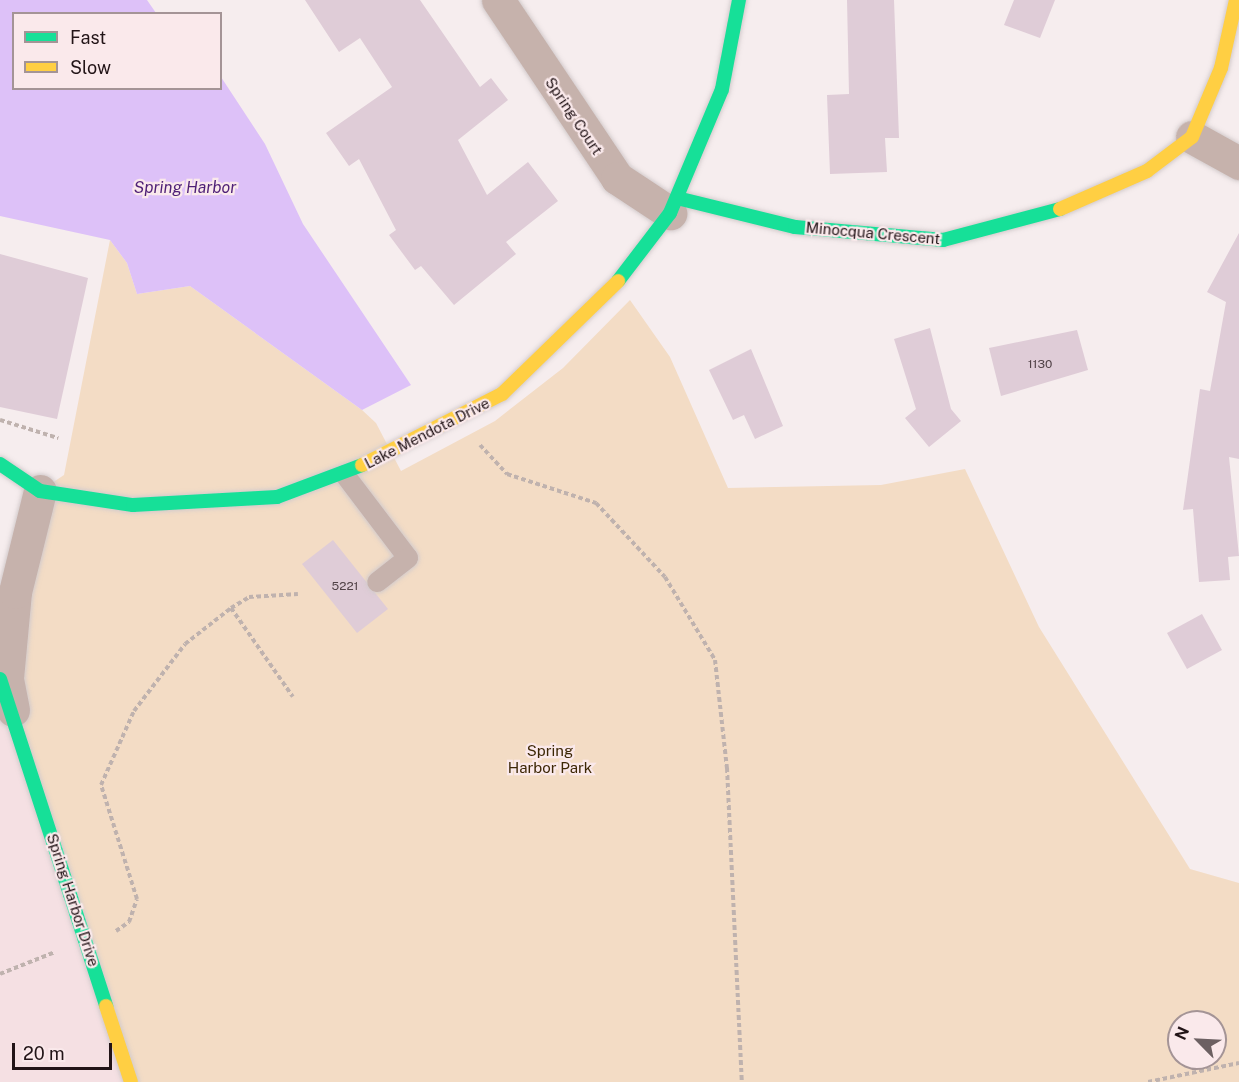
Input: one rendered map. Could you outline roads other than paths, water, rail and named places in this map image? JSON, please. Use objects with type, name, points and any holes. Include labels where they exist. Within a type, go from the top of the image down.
[{"type":"street","name":"Spring Court","points":[[498,0],[617,178],[674,205]]},
{"type":"street","name":"Lake Mendota Drive","points":[[0,465],[40,491],[133,506],[196,506],[277,497],[345,475],[459,420],[502,394],[551,354],[608,295],[674,205],[722,89],[739,0]]},
{"type":"street","points":[[1236,0],[1221,68],[1192,137],[1239,163]]},
{"type":"street","name":"Minocqua Crescent","points":[[674,205],[795,227],[943,240],[994,231],[1101,194],[1147,171],[1192,137]]},
{"type":"street","name":"Spring Harbor Drive","points":[[15,718],[7,678],[15,592],[40,491]]},
{"type":"street","name":"Spring Harbor Drive","points":[[0,679],[15,718],[131,1082]]},
{"type":"lane","points":[[345,475],[408,558],[377,582]]},
{"type":"water","name":"Spring Harbor","points":[[0,0],[147,0],[155,12],[12,12],[12,90],[222,90],[222,79],[265,144],[303,224],[411,385],[362,410],[190,286],[137,294],[127,263],[110,240],[0,216]]},
{"type":"park label","name":"Spring Harbor Park","points":[[550,758]]}]
